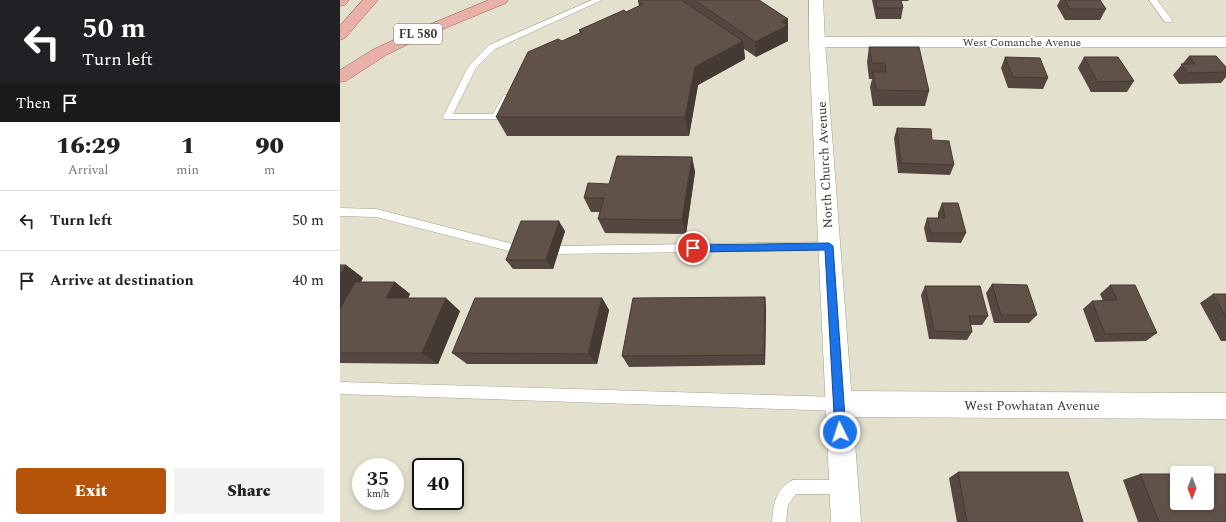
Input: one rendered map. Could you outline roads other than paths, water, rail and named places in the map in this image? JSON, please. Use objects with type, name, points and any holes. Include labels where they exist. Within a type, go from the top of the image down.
[{"type":"main road","points":[[340,35],[371,0]]},
{"type":"main road","name":"FL 580","points":[[340,77],[380,52],[414,36],[502,0]]},
{"type":"street","name":"North Church Avenue","points":[[816,0],[817,42],[846,522]]},
{"type":"street","name":"West Comanche Avenue","points":[[817,42],[1226,42]]},
{"type":"street","name":"West Powhatan Avenue","points":[[838,404],[1226,406]]},
{"type":"lane","points":[[510,90],[496,117],[447,117],[472,67],[492,47],[598,0]]},
{"type":"lane","points":[[1153,0],[1168,20]]},
{"type":"lane","points":[[340,212],[376,213],[520,250]]},
{"type":"lane","points":[[559,250],[829,246]]},
{"type":"lane","points":[[340,388],[838,404]]},
{"type":"lane","points":[[780,522],[782,502],[793,487],[844,487]]}]
